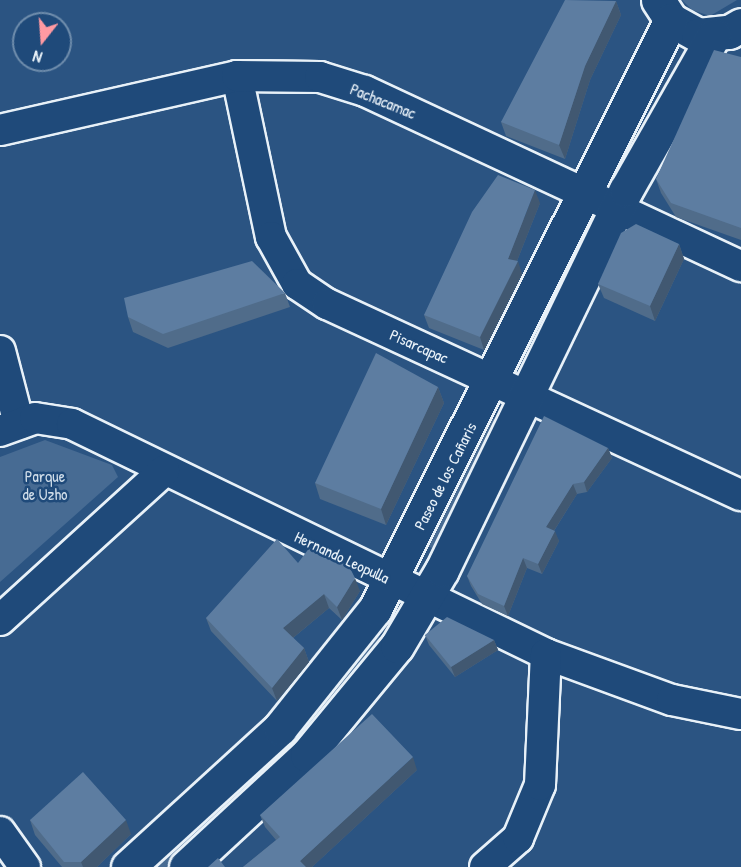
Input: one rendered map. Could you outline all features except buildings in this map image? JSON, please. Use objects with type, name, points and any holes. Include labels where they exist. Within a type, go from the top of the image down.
[{"type":"main road","points":[[661,7],[698,35],[731,32]]},
{"type":"main road","name":"Paseo de los Cañaris","points":[[128,867],[280,728],[330,672],[392,580],[495,380],[585,191],[661,7]]},
{"type":"main road","points":[[186,867],[352,705],[428,597],[618,207],[731,32]]},
{"type":"street","name":"Pachacamac","points":[[0,130],[237,76],[320,78],[365,91],[585,191],[741,266]]},
{"type":"street","name":"Pisarcapac","points":[[237,76],[271,237],[297,284],[327,304],[741,495]]},
{"type":"street","name":"Hernando Leopulla","points":[[0,351],[9,428],[35,418],[72,424],[164,471],[546,654],[672,700],[741,714]]},
{"type":"street","points":[[0,620],[164,471]]},
{"type":"street","points":[[496,863],[518,838],[540,785],[546,654]]},
{"type":"street","points":[[0,832],[25,867]]},
{"type":"green space","points":[[682,0],[737,0],[710,16],[692,10]]},
{"type":"green space","points":[[478,412],[510,426],[449,555],[413,540]]},
{"type":"green space","name":"Parque de Uzho","points":[[45,440],[112,465],[118,477],[0,582],[0,457]]},
{"type":"green space","points":[[362,629],[397,646],[186,867],[128,867]]}]
